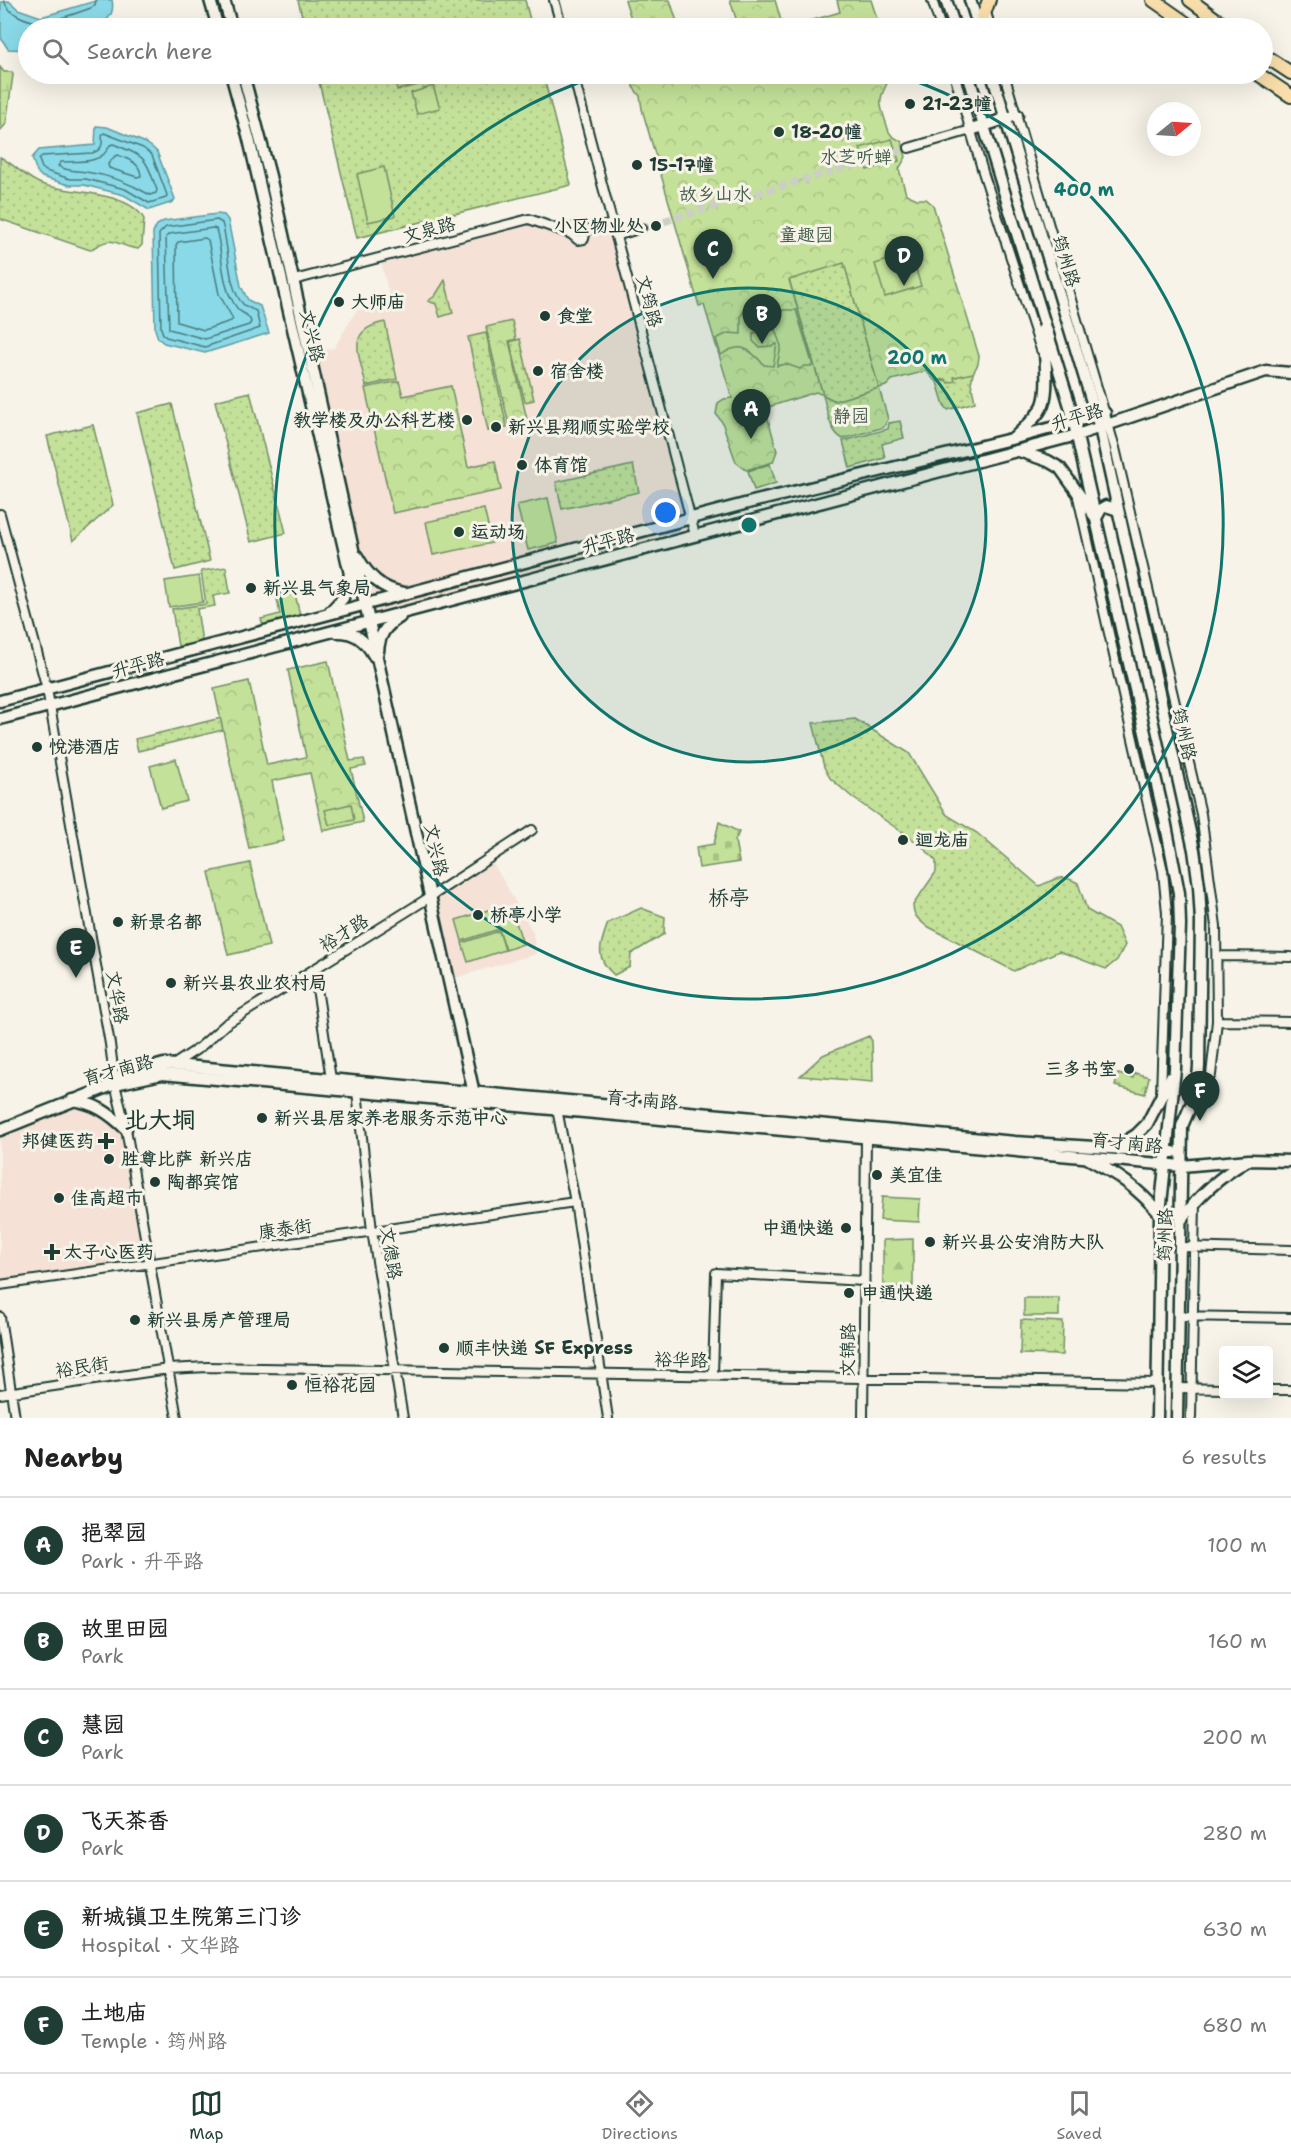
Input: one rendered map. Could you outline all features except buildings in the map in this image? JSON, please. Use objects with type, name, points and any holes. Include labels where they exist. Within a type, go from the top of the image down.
[{"type":"main road","points":[[1153,0],[1178,18]]},
{"type":"main road","points":[[1195,4],[1214,18]]},
{"type":"main road","points":[[1273,61],[1291,73]]},
{"type":"main road","points":[[1273,84],[1291,96]]},
{"type":"street","points":[[210,0],[215,18]]},
{"type":"street","points":[[224,0],[229,18]]},
{"type":"street","points":[[554,0],[559,18]]},
{"type":"street","points":[[933,0],[938,18]]},
{"type":"street","points":[[946,0],[952,18]]},
{"type":"street","points":[[970,0],[976,18]]},
{"type":"street","name":"文兴路","points":[[234,84],[353,548],[475,1097]]},
{"type":"street","name":"文兴路","points":[[246,84],[294,280],[307,364],[350,574],[365,605]]},
{"type":"street","name":"文筠路","points":[[576,84],[695,536]]},
{"type":"street","points":[[957,84],[1044,357]]},
{"type":"street","name":"筠州路","points":[[971,84],[1074,422],[1165,820],[1179,893],[1175,1069],[1160,1214],[1157,1418]]},
{"type":"street","name":"筠州路","points":[[997,84],[1012,117],[1104,427],[1118,510],[1192,841],[1199,886],[1199,1066],[1197,1091],[1182,1126],[1177,1418]]},
{"type":"street","points":[[909,148],[1012,117],[1006,84]]},
{"type":"street","name":"文泉路","points":[[294,280],[529,219],[571,234],[575,239],[581,240],[586,236],[586,231],[613,224]]},
{"type":"street","points":[[616,236],[641,228]]},
{"type":"street","points":[[1015,438],[1035,417],[1046,393],[1043,316]]},
{"type":"street","name":"升平路","points":[[0,719],[1019,451],[1104,427],[1266,371],[1291,373]]},
{"type":"street","name":"升平路","points":[[0,701],[1100,414]]},
{"type":"street","points":[[1104,427],[1129,501],[1201,814],[1216,926],[1217,956],[1216,1021],[1211,1075],[1197,1091]]},
{"type":"street","points":[[1019,451],[1048,461],[1060,468],[1096,518],[1101,509],[1106,506],[1118,510]]},
{"type":"street","points":[[1077,493],[1163,871],[1167,913],[1161,1098]]},
{"type":"street","name":"文华路","points":[[0,514],[47,689],[110,1044],[114,1081],[126,1129],[177,1418]]},
{"type":"street","points":[[353,548],[370,576],[380,585],[407,594]]},
{"type":"street","points":[[325,615],[334,610],[343,598],[350,574]]},
{"type":"street","points":[[378,661],[381,634],[387,624],[408,611]]},
{"type":"street","points":[[325,633],[345,632],[363,640],[378,661]]},
{"type":"street","name":"裕才路","points":[[173,1065],[199,1048],[226,1024],[430,897],[532,830]]},
{"type":"street","points":[[1217,956],[1291,957]]},
{"type":"street","points":[[314,969],[331,1079]]},
{"type":"street","points":[[1216,1021],[1291,1022]]},
{"type":"street","name":"育才南路","points":[[0,1123],[164,1064],[331,1079],[558,1109],[1182,1166],[1249,1160],[1291,1161]]},
{"type":"street","points":[[1115,1148],[1136,1135],[1147,1124],[1175,1069]]},
{"type":"street","name":"育才南路","points":[[0,1130],[114,1081],[162,1074],[357,1091],[475,1097],[1015,1142],[1182,1152]]},
{"type":"street","name":"文德路","points":[[357,1091],[372,1231],[403,1418]]},
{"type":"street","points":[[72,1100],[95,1105],[126,1129]]},
{"type":"street","points":[[558,1109],[608,1418]]},
{"type":"street","name":"文锦路","points":[[863,1418],[866,1138]]},
{"type":"street","points":[[1081,1155],[1117,1174],[1160,1214],[1172,1208],[1182,1219],[1195,1201],[1223,1175],[1249,1160]]},
{"type":"street","points":[[1191,1418],[1195,1201]]},
{"type":"street","name":"康泰街","points":[[0,1285],[574,1202]]},
{"type":"street","points":[[1181,1247],[1291,1250]]},
{"type":"street","points":[[713,1375],[716,1273],[864,1281]]},
{"type":"street","points":[[1180,1316],[1291,1318]]},
{"type":"street","points":[[0,1317],[15,1418]]},
{"type":"street","name":"裕华路","points":[[168,1369],[208,1367],[1157,1383]]},
{"type":"street","name":"裕民街","points":[[0,1394],[168,1369]]},
{"type":"street","points":[[1178,1388],[1219,1389]]},
{"type":"street","points":[[1273,1390],[1291,1390]]},
{"type":"shaded area","name":"新兴县翔顺实验学校","points":[[529,219],[571,234],[613,224],[695,535],[369,622],[309,353],[334,348],[356,311],[391,302],[380,258]]},
{"type":"shaded area","name":"桥亭小学","points":[[490,858],[533,932],[536,954],[448,980],[430,897]]},
{"type":"shaded area","points":[[85,1091],[125,1124],[149,1264],[0,1285],[0,1125]]},
{"type":"green space","points":[[298,0],[525,0],[530,18],[302,18]]},
{"type":"green space","points":[[625,0],[670,0],[676,18],[631,18]]},
{"type":"green space","points":[[730,0],[775,0],[780,18],[736,18]]},
{"type":"green space","points":[[837,0],[871,0],[877,18],[820,18],[840,12]]},
{"type":"green space","points":[[0,67],[4,72],[12,72],[13,75],[6,124],[0,131]]},
{"type":"green space","points":[[319,84],[546,84],[571,185],[357,238]]},
{"type":"green space","points":[[396,84],[423,84],[397,90]]},
{"type":"green space","points":[[633,84],[887,84],[881,97],[883,114],[889,132],[902,142],[906,157],[899,169],[906,194],[917,199],[926,199],[933,205],[979,356],[973,373],[954,377],[955,381],[948,383],[946,379],[935,381],[926,371],[892,380],[886,386],[879,388],[844,263],[789,280],[823,395],[816,392],[765,408],[777,451],[773,462],[746,470],[736,462],[722,422],[716,414],[718,403],[732,398],[704,305],[699,306],[640,96]]},
{"type":"green space","points":[[433,86],[440,108],[417,114],[411,93]]},
{"type":"green space","points":[[892,139],[899,161],[867,170],[860,148]]},
{"type":"green space","points":[[0,157],[32,180],[44,185],[98,194],[126,203],[144,219],[142,245],[138,249],[110,241],[90,250],[0,219]]},
{"type":"green space","points":[[384,167],[395,216],[368,222],[357,174]]},
{"type":"green space","points":[[911,253],[921,286],[885,297],[875,264]]},
{"type":"green space","points":[[844,262],[879,388],[835,401],[823,395],[789,279]]},
{"type":"green space","points":[[445,280],[453,313],[440,317],[436,304],[428,301],[435,296]]},
{"type":"green space","points":[[746,307],[751,321],[769,317],[770,327],[765,331],[753,333],[753,341],[759,347],[777,344],[773,366],[764,365],[745,349],[734,348],[721,355],[716,339],[728,333],[741,334],[741,316]]},
{"type":"green space","points":[[784,310],[796,310],[813,366],[804,366],[800,369],[786,364],[777,366],[781,346],[773,324],[774,315]]},
{"type":"green space","points":[[512,321],[516,339],[509,341],[528,424],[510,429],[486,327]]},
{"type":"green space","points":[[385,322],[397,379],[366,386],[359,354],[359,338],[372,326]]},
{"type":"green space","points":[[486,333],[507,427],[488,431],[468,337]]},
{"type":"green space","points":[[520,339],[534,400],[525,402],[510,342]]},
{"type":"green space","points":[[973,373],[971,383],[975,402],[948,410],[944,405],[937,382]]},
{"type":"green space","points":[[399,381],[403,396],[451,386],[468,467],[495,461],[501,490],[393,513],[365,388]]},
{"type":"green space","name":"静园","points":[[879,388],[888,419],[884,427],[843,439],[838,436],[832,426],[823,395],[835,401]]},
{"type":"green space","points":[[250,392],[286,533],[251,542],[215,401]]},
{"type":"green space","points":[[172,404],[210,561],[175,570],[137,413]]},
{"type":"green space","points":[[900,421],[904,438],[882,444],[885,458],[850,468],[843,441],[888,429],[889,423]]},
{"type":"green space","points":[[93,425],[113,505],[73,541],[47,436]]},
{"type":"green space","points":[[770,464],[776,483],[754,490],[748,471]]},
{"type":"green space","points":[[633,465],[639,492],[562,509],[556,482]]},
{"type":"green space","points":[[548,498],[558,543],[528,550],[517,505]]},
{"type":"green space","name":"运动场","points":[[484,509],[492,543],[433,555],[426,522]]},
{"type":"green space","points":[[226,567],[230,593],[213,596],[215,606],[197,609],[202,642],[178,646],[172,609],[206,604],[201,571]]},
{"type":"green space","points":[[199,576],[203,602],[169,607],[165,581]]},
{"type":"green space","points":[[294,589],[300,616],[263,625],[261,619],[280,614],[276,594]]},
{"type":"green space","points":[[328,661],[350,761],[364,759],[366,766],[351,769],[363,822],[323,831],[310,773],[272,781],[284,841],[249,848],[214,689],[249,681],[267,765],[306,757],[288,670]]},
{"type":"green space","points":[[221,718],[223,730],[138,751],[135,739]]},
{"type":"green space","points":[[855,719],[909,753],[947,815],[977,833],[1039,886],[1062,878],[1078,883],[1087,910],[1117,927],[1125,945],[1117,960],[1106,969],[1059,951],[1014,971],[920,921],[913,905],[936,872],[936,861],[922,846],[853,798],[830,778],[824,767],[813,723]]},
{"type":"green space","points":[[176,759],[187,801],[161,808],[150,766]]},
{"type":"green space","points":[[351,804],[354,820],[329,825],[325,810]]},
{"type":"green space","points":[[719,822],[739,832],[735,841],[739,862],[699,868],[696,847],[714,844]]},
{"type":"green space","points":[[250,863],[269,946],[228,955],[209,872]]},
{"type":"green space","points":[[498,907],[503,920],[514,916],[523,944],[506,950],[499,929],[462,941],[456,920]]},
{"type":"green space","points":[[641,908],[665,917],[664,934],[631,954],[630,967],[614,975],[604,962],[600,950],[608,923]]},
{"type":"green space","points":[[499,931],[505,950],[468,962],[462,943]]},
{"type":"green space","points":[[869,1036],[872,1041],[873,1082],[800,1076],[823,1055]]},
{"type":"green space","points":[[1135,1073],[1149,1077],[1145,1094],[1115,1086],[1118,1074],[1133,1078]]},
{"type":"green space","points":[[882,1197],[920,1199],[919,1222],[880,1220]]},
{"type":"green space","points":[[913,1239],[913,1286],[898,1286],[897,1301],[883,1302],[883,1240]]},
{"type":"green space","points":[[1024,1298],[1059,1298],[1059,1316],[1024,1316]]},
{"type":"green space","points":[[1021,1320],[1063,1322],[1062,1355],[1020,1354]]},
{"type":"water","points":[[99,0],[112,0],[113,5],[108,18],[18,18],[18,50],[8,49],[1,38],[1,2],[9,1],[18,9],[41,17]]},
{"type":"water","points":[[96,126],[107,127],[153,148],[157,152],[175,199],[173,202],[149,210],[124,195],[84,185],[69,185],[42,177],[37,172],[32,158],[39,150],[95,145]]},
{"type":"water","points":[[224,215],[228,220],[241,286],[248,300],[260,306],[269,333],[205,353],[164,343],[158,338],[155,329],[153,233],[157,225],[164,221]]},
{"type":"tunnel","points":[[641,228],[909,148]]},
{"type":"place","name":"21-23幢","points":[[910,104]]},
{"type":"place","name":"18-20幢","points":[[779,132]]},
{"type":"place","name":"15-17幢","points":[[637,165]]},
{"type":"place","name":"小区物业处","points":[[656,226]]},
{"type":"place","name":"慧园","points":[[713,279]]},
{"type":"place","name":"飞天茶香","points":[[904,286]]},
{"type":"place","name":"大师庙","points":[[339,302]]},
{"type":"place","name":"食堂","points":[[545,316]]},
{"type":"place","name":"故里田园","points":[[762,344]]},
{"type":"place","name":"宿舍楼","points":[[538,371]]},
{"type":"place","name":"教学楼及办公科艺楼","points":[[467,420]]},
{"type":"place","name":"新兴县翔顺实验学校","points":[[496,427]]},
{"type":"place","name":"挹翠园","points":[[751,439]]},
{"type":"place","name":"体育馆","points":[[522,465]]},
{"type":"place","name":"运动场","points":[[459,532]]},
{"type":"place","name":"新兴县气象局","points":[[251,588]]},
{"type":"place","name":"悦港酒店","points":[[37,747]]},
{"type":"place","name":"迴龙庙","points":[[903,840]]},
{"type":"place","name":"桥亭小学","points":[[478,915]]},
{"type":"place","name":"新景名都","points":[[118,922]]},
{"type":"place","name":"新城镇卫生院第三门诊","points":[[76,978]]},
{"type":"place","name":"新兴县农业农村局","points":[[171,983]]},
{"type":"place","name":"三多书室","points":[[1129,1069]]},
{"type":"place","name":"新兴县居家养老服务示范中心","points":[[262,1118]]},
{"type":"place","name":"土地庙","points":[[1200,1121]]},
{"type":"place","name":"邦健医药","points":[[106,1141]]},
{"type":"place","name":"胜尊比萨 新兴店","points":[[109,1159]]},
{"type":"place","name":"美宜佳","points":[[877,1175]]},
{"type":"place","name":"陶都宾馆","points":[[155,1182]]},
{"type":"place","name":"佳高超市","points":[[59,1198]]},
{"type":"place","name":"中通快递","points":[[846,1228]]},
{"type":"place","name":"新兴县公安消防大队","points":[[930,1242]]},
{"type":"place","name":"太子心医药","points":[[52,1252]]},
{"type":"place","name":"申通快递","points":[[849,1293]]},
{"type":"place","name":"新兴县房产管理局","points":[[135,1320]]},
{"type":"place","name":"顺丰快递 SF Express","points":[[444,1348]]},
{"type":"place","name":"恒裕花园","points":[[292,1385]]},
{"type":"district","name":"桥亭","points":[[729,898]]},
{"type":"district","name":"北大垌","points":[[160,1120]]},
{"type":"park label","name":"水芝听蝉","points":[[856,157]]},
{"type":"park label","name":"故乡山水","points":[[715,194]]},
{"type":"park label","name":"童趣园","points":[[806,235]]}]
